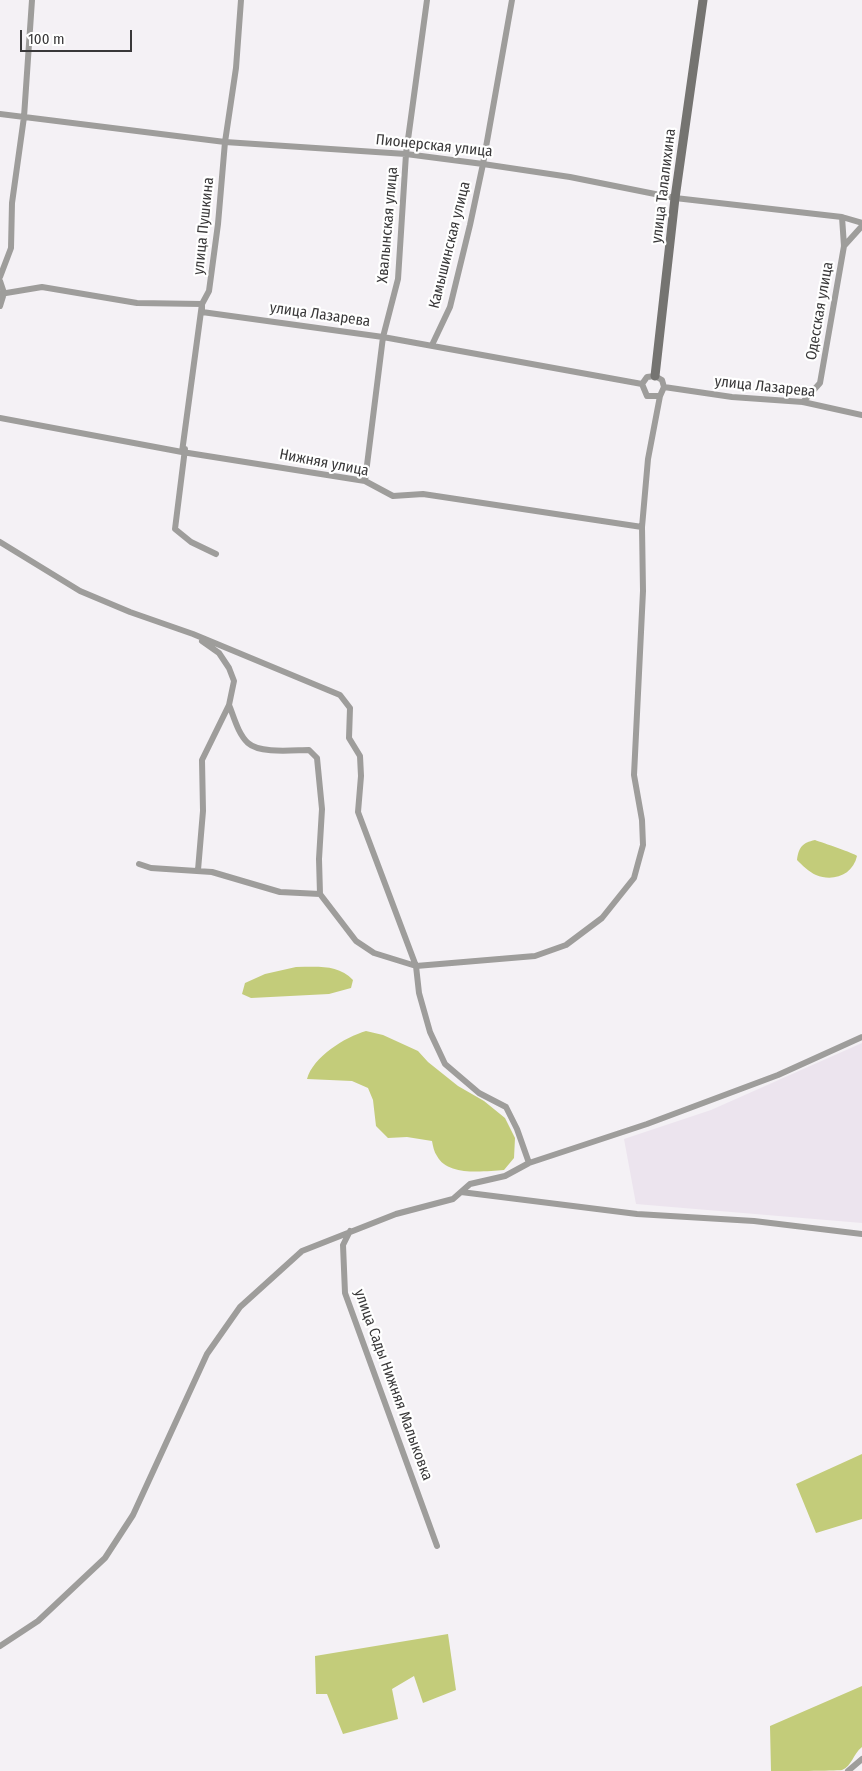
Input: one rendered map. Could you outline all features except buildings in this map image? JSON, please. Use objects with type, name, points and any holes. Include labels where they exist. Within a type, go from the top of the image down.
[{"type":"street","points":[[0,277],[11,248],[12,203],[24,116],[32,0]]},
{"type":"street","name":"улица Пушкина","points":[[183,451],[202,304],[209,291],[218,224],[225,142],[236,68],[241,0]]},
{"type":"street","name":"Хвалынская улица","points":[[365,481],[383,336],[398,279],[406,154],[427,0]]},
{"type":"street","name":"Камышинская улица","points":[[432,345],[450,307],[483,164],[512,0]]},
{"type":"street","name":"улица Талалихина","points":[[655,376],[676,198],[704,0]]},
{"type":"street","name":"Пионерская улица","points":[[0,114],[225,142],[406,154],[570,177],[676,198],[842,217],[862,224]]},
{"type":"street","name":"Одесская улица","points":[[803,402],[820,383],[844,246],[842,217]]},
{"type":"street","points":[[844,246],[862,224]]},
{"type":"street","points":[[0,281],[2,293],[0,306]]},
{"type":"street","points":[[2,293],[42,287],[137,303],[202,304],[175,529],[191,542],[216,554]]},
{"type":"street","name":"улица Лазарева","points":[[202,312],[383,336],[642,384]]},
{"type":"street","points":[[229,705],[238,729],[249,744],[267,750],[309,750],[317,758],[322,809],[319,859],[320,894],[356,941],[374,953],[416,966],[535,956],[566,945],[602,918],[634,878],[643,845],[642,820],[634,775],[643,591],[642,527],[648,459],[660,396],[664,388],[662,380],[655,376],[647,377],[642,384],[647,396],[660,396]]},
{"type":"street","name":"улица Лазарева","points":[[664,388],[732,397],[803,402],[862,415]]},
{"type":"street","name":"Нижняя улица","points":[[0,418],[365,481],[393,496],[423,494],[642,527]]},
{"type":"street","points":[[0,542],[80,591],[130,612],[193,634],[340,695],[350,708],[349,738],[360,756],[361,776],[358,812],[416,966],[419,993],[430,1032],[445,1064],[479,1093],[506,1106],[517,1129],[529,1163]]},
{"type":"street","points":[[193,634],[219,653],[229,668],[234,681],[229,705],[202,760],[203,810],[198,870]]},
{"type":"street","points":[[139,864],[151,868],[212,872],[280,892],[320,894]]},
{"type":"street","points":[[0,1646],[38,1621],[104,1558],[133,1515],[207,1354],[240,1307],[302,1251],[351,1230],[396,1214],[443,1203],[453,1199],[470,1184],[505,1176],[529,1163],[647,1124],[778,1075],[862,1037]]},
{"type":"street","points":[[461,1192],[637,1214],[754,1222],[862,1234]]},
{"type":"street","name":"улица Сады Нижняя Малыковка","points":[[351,1230],[343,1245],[345,1293],[437,1546]]},
{"type":"street","points":[[848,1771],[862,1759]]},
{"type":"shaded area","points":[[862,1043],[862,1223],[636,1204],[624,1139],[711,1110]]},
{"type":"green space","points":[[815,840],[857,856],[855,863],[847,872],[835,877],[829,878],[816,875],[797,860],[800,849],[804,844]]},
{"type":"green space","points":[[296,967],[319,967],[341,971],[353,980],[351,988],[329,994],[251,998],[242,994],[245,983],[265,974]]},
{"type":"green space","points":[[366,1031],[383,1035],[418,1051],[428,1062],[458,1086],[484,1101],[505,1118],[515,1138],[514,1158],[504,1170],[477,1172],[449,1167],[442,1163],[437,1156],[432,1141],[407,1137],[388,1138],[376,1126],[373,1100],[368,1088],[352,1081],[307,1079],[316,1063],[331,1049],[349,1038]]},
{"type":"green space","points":[[862,1454],[862,1519],[816,1533],[796,1484]]},
{"type":"green space","points":[[448,1634],[456,1690],[423,1703],[414,1676],[392,1689],[398,1719],[343,1734],[327,1694],[316,1694],[315,1656]]},
{"type":"green space","points":[[862,1686],[862,1747],[848,1766],[842,1770],[771,1771],[770,1726]]}]
